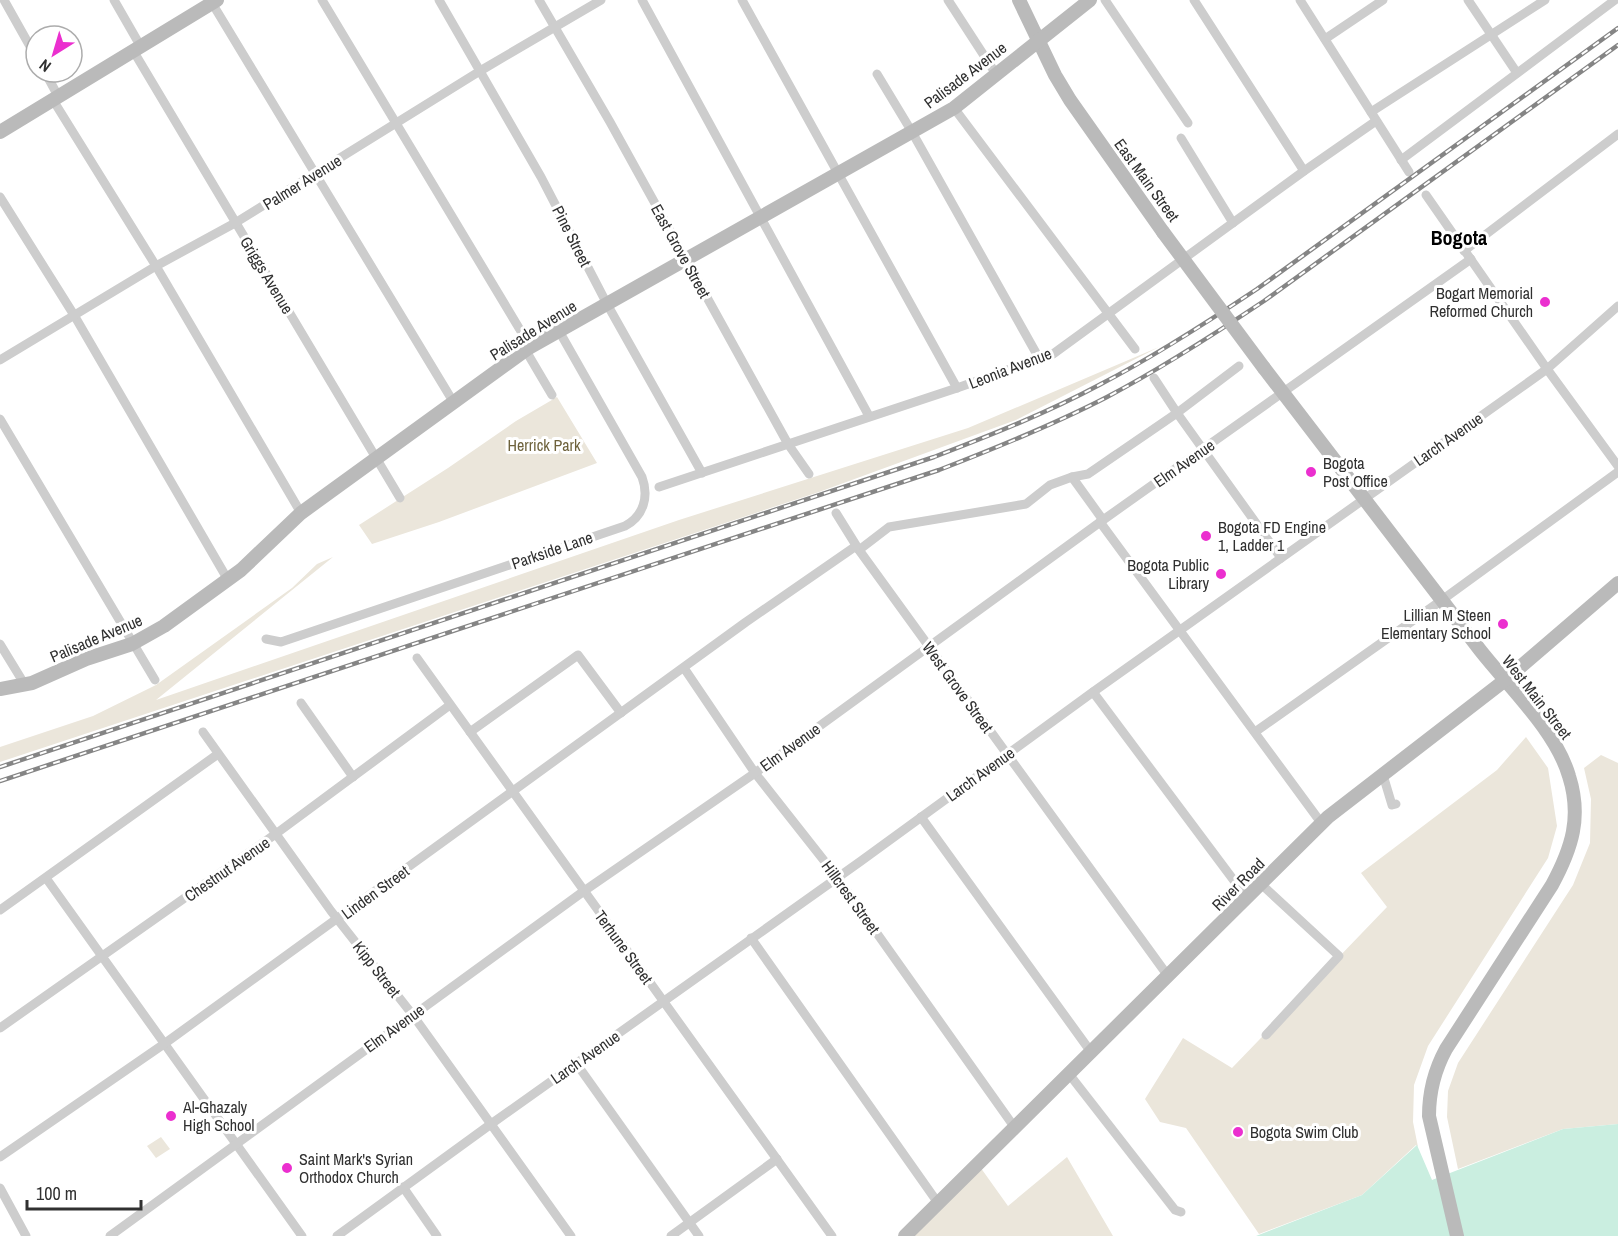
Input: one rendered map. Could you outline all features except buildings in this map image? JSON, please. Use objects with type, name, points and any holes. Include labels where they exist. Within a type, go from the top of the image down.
[{"type":"main road","name":"East Main Street","points":[[1019,0],[1070,100],[1264,368]]},
{"type":"main road","name":"Palisade Avenue","points":[[0,689],[25,685],[86,659],[132,644],[164,626],[228,580],[301,513],[527,349],[761,219],[954,108],[1090,0]]},
{"type":"main road","points":[[0,132],[215,2]]},
{"type":"main road","name":"West Main Street","points":[[1264,368],[1504,681],[1540,723],[1560,754],[1568,772],[1574,796],[1575,820],[1568,851],[1552,885],[1446,1049],[1434,1074],[1429,1102],[1430,1116],[1455,1229]]},
{"type":"main road","name":"River Road","points":[[905,1236],[1322,824],[1504,681],[1618,583]]},
{"type":"street","points":[[4,0],[24,36]]},
{"type":"street","name":"Griggs Avenue","points":[[114,0],[137,49],[235,223],[400,498]]},
{"type":"street","points":[[322,0],[525,338],[529,356],[552,394]]},
{"type":"street","name":"Pine Street","points":[[439,0],[542,177],[607,303],[702,473]]},
{"type":"street","name":"East Grove Street","points":[[539,0],[610,122],[788,444],[808,474]]},
{"type":"street","name":"Palmer Avenue","points":[[0,360],[156,266],[235,223],[480,71],[601,0]]},
{"type":"street","points":[[642,0],[869,416]]},
{"type":"street","points":[[742,0],[957,388]]},
{"type":"street","points":[[948,0],[996,74]]},
{"type":"street","points":[[1106,0],[1188,123]]},
{"type":"street","points":[[1194,0],[1304,171]]},
{"type":"street","points":[[1300,0],[1409,172]]},
{"type":"street","points":[[1325,39],[1383,0]]},
{"type":"street","points":[[1468,0],[1517,73]]},
{"type":"street","points":[[1371,112],[1545,0]]},
{"type":"street","points":[[1401,160],[1615,0]]},
{"type":"street","points":[[215,2],[454,402]]},
{"type":"street","points":[[877,74],[1040,360]]},
{"type":"street","points":[[50,84],[56,98],[301,513]]},
{"type":"street","points":[[954,108],[1135,349]]},
{"type":"street","name":"Leonia Avenue","points":[[659,488],[1053,354],[1376,121]]},
{"type":"street","name":"Elm Avenue","points":[[110,1236],[237,1145],[412,1014],[584,891],[756,773],[1101,521],[1283,393],[1468,255],[1618,134]]},
{"type":"street","points":[[1181,138],[1233,223]]},
{"type":"street","points":[[1426,195],[1547,369],[1618,466]]},
{"type":"street","points":[[0,197],[74,315],[228,580]]},
{"type":"street","name":"Larch Avenue","points":[[337,1236],[1093,692],[1547,369],[1618,306]]},
{"type":"street","name":"Parkside Lane","points":[[266,639],[281,642],[625,526],[636,518],[645,500],[646,490],[642,477],[559,331]]},
{"type":"street","name":"Linden Street","points":[[0,1157],[164,1044],[746,622],[857,548],[889,528],[1026,504],[1050,485],[1088,474],[1177,413],[1239,366]]},
{"type":"street","points":[[1154,378],[1281,558]]},
{"type":"street","points":[[0,418],[155,680]]},
{"type":"street","points":[[1255,732],[1618,472]]},
{"type":"street","points":[[1072,477],[1179,632],[1322,824]]},
{"type":"street","name":"West Grove Street","points":[[836,513],[857,548],[1168,976]]},
{"type":"street","points":[[0,644],[25,685]]},
{"type":"street","points":[[470,732],[578,655],[621,713]]},
{"type":"street","name":"Terhune Street","points":[[417,658],[832,1236]]},
{"type":"street","name":"Hillcrest Street","points":[[684,668],[756,773],[837,877],[1015,1128]]},
{"type":"street","points":[[1093,692],[1247,898]]},
{"type":"street","points":[[301,703],[352,777]]},
{"type":"street","name":"Chestnut Avenue","points":[[0,1028],[277,833],[450,705]]},
{"type":"street","name":"Kipp Street","points":[[203,732],[338,919],[412,1014],[571,1236]]},
{"type":"street","points":[[0,910],[218,754]]},
{"type":"street","points":[[1383,775],[1392,805],[1396,804]]},
{"type":"street","points":[[921,817],[1091,1052]]},
{"type":"street","points":[[45,878],[302,1236]]},
{"type":"street","points":[[1262,884],[1338,956],[1266,1035]]},
{"type":"street","points":[[751,939],[938,1203]]},
{"type":"street","points":[[576,1063],[699,1236]]},
{"type":"street","points":[[1069,1074],[1175,1210],[1181,1212]]},
{"type":"street","points":[[671,1236],[777,1159]]},
{"type":"street","points":[[403,1187],[437,1236]]},
{"type":"street","points":[[0,1188],[26,1236]]},
{"type":"green space","points":[[1159,347],[1016,420],[819,492],[0,762],[0,747],[93,716],[156,685],[292,588],[317,564],[333,557],[156,700],[679,520],[968,428]]},
{"type":"green space","name":"Herrick Park","points":[[557,397],[597,463],[439,522],[372,544],[359,525],[516,421]]},
{"type":"green space","points":[[1526,737],[1548,768],[1557,826],[1548,858],[1428,1046],[1414,1085],[1413,1122],[1418,1147],[1416,1145],[1362,1195],[1259,1234],[1186,1128],[1160,1122],[1145,1099],[1183,1038],[1232,1068],[1387,907],[1361,873],[1497,770]]},
{"type":"green space","points":[[1601,755],[1618,763],[1618,1124],[1563,1129],[1458,1169],[1447,1117],[1448,1091],[1458,1063],[1573,885],[1590,843],[1591,799],[1584,768]]},
{"type":"green space","points":[[161,1137],[170,1149],[156,1158],[147,1146]]},
{"type":"green space","points":[[1067,1157],[1113,1236],[905,1236],[978,1164],[1008,1206]]},
{"type":"shaded area","points":[[1618,1124],[1618,1236],[1256,1236],[1362,1195],[1417,1145],[1432,1180],[1563,1129]]},
{"type":"railway","points":[[0,767],[934,457],[998,432],[1081,395],[1141,362],[1257,289],[1618,28]]},
{"type":"railway","points":[[0,781],[939,470],[1066,417],[1148,375],[1264,301],[1618,45]]},
{"type":"place","name":"Bogart Memorial Reformed Church","points":[[1545,302]]},
{"type":"place","name":"Bogota Post Office","points":[[1311,472]]},
{"type":"place","name":"Bogota FD Engine 1, Ladder 1","points":[[1206,536]]},
{"type":"place","name":"Bogota Public Library","points":[[1221,574]]},
{"type":"place","name":"Lillian M Steen Elementary School","points":[[1503,624]]},
{"type":"place","name":"Al-Ghazaly High School","points":[[171,1116]]},
{"type":"place","name":"Bogota Swim Club","points":[[1238,1132]]},
{"type":"place","name":"Saint Mark's Syrian Orthodox Church","points":[[287,1168]]},
{"type":"district","name":"Bogota","points":[[1459,237]]}]
